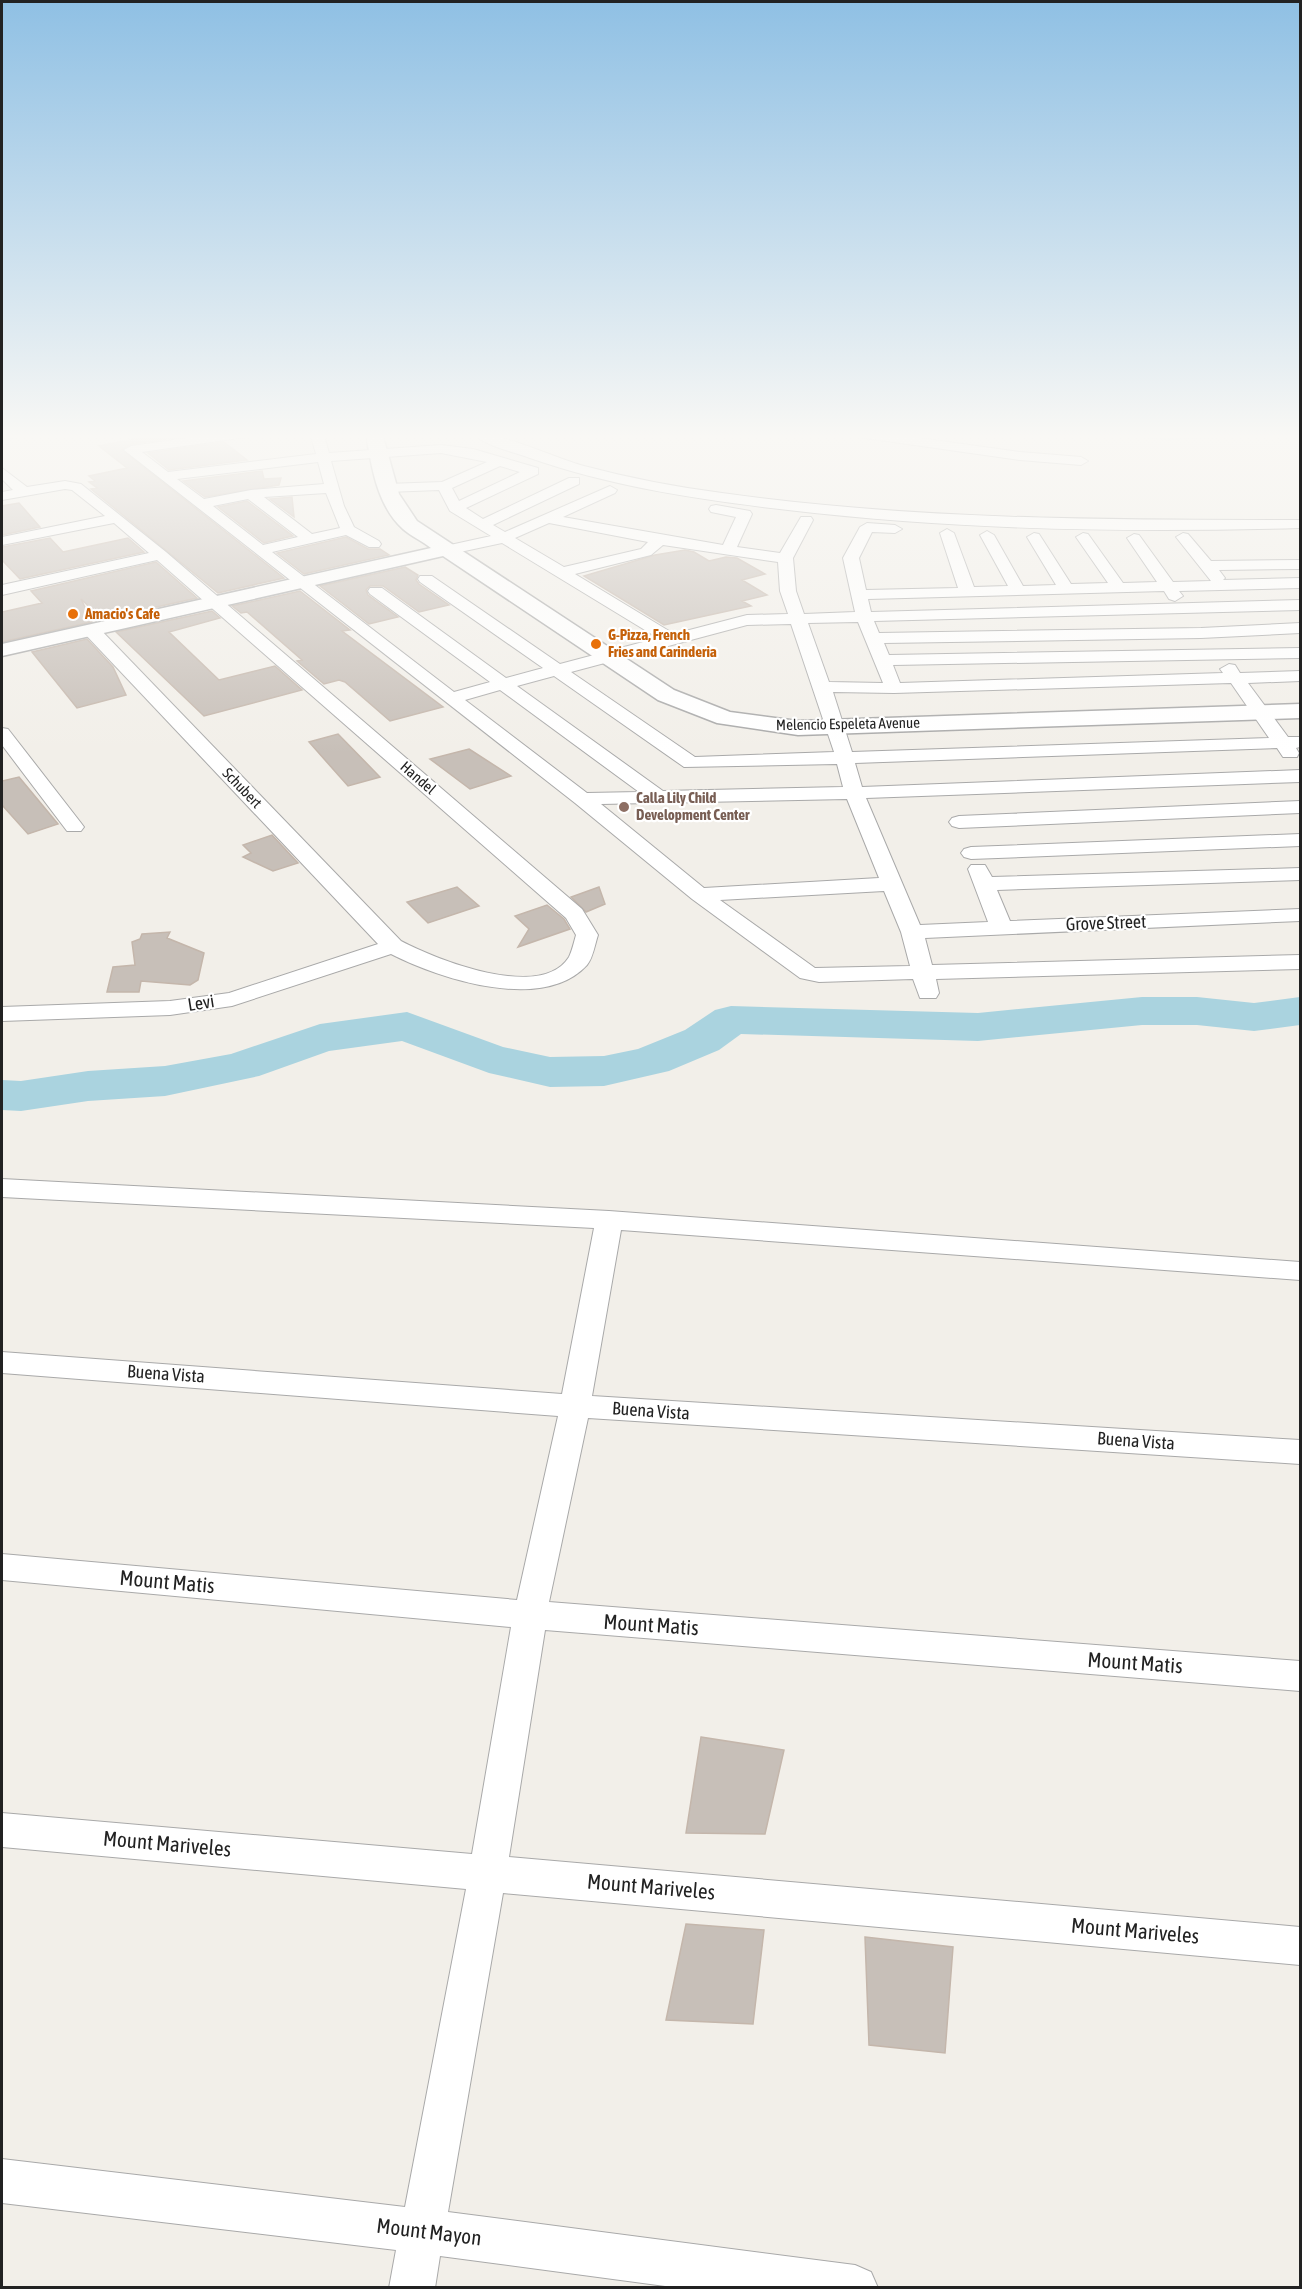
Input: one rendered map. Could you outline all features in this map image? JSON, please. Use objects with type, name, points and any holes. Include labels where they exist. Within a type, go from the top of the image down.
[{"type":"street","name":"Handel","points":[[143,540],[566,907],[580,922],[587,935],[581,961],[570,971],[550,980],[524,983],[494,982],[415,960],[393,946]]},
{"type":"street","points":[[250,540],[301,582],[582,799],[699,895],[808,973],[924,983],[1300,962]]},
{"type":"street","points":[[261,550],[306,540]]},
{"type":"street","points":[[366,540],[374,544]]},
{"type":"street","name":"Melencio Espeleta Avenue","points":[[433,540],[604,656],[666,695],[703,711],[758,724],[836,727],[1300,711]]},
{"type":"street","points":[[2,650],[491,540]]},
{"type":"street","points":[[508,540],[671,639]]},
{"type":"street","points":[[563,572],[646,552],[660,540],[785,558]]},
{"type":"street","points":[[728,550],[733,540]]},
{"type":"street","points":[[795,540],[785,558],[789,591],[836,727],[854,793],[912,932],[924,983]]},
{"type":"street","points":[[860,540],[851,558],[858,595],[864,616],[894,688]]},
{"type":"street","points":[[949,540],[967,590]]},
{"type":"street","points":[[990,540],[1017,589]]},
{"type":"street","points":[[1036,540],[1065,587]]},
{"type":"street","points":[[1085,540],[1118,587]]},
{"type":"street","points":[[1135,540],[1169,586],[1182,609],[1218,656],[1262,713],[1291,742],[1300,766]]},
{"type":"street","points":[[1185,540],[1223,585]]},
{"type":"street","points":[[2,590],[161,555]]},
{"type":"street","points":[[1207,566],[1300,564]]},
{"type":"street","points":[[426,579],[691,763],[1291,742]]},
{"type":"street","points":[[858,595],[1065,587],[1300,583]]},
{"type":"street","points":[[376,591],[658,797]]},
{"type":"street","points":[[450,698],[556,668],[747,620],[1300,605]]},
{"type":"street","points":[[874,638],[1201,633],[1300,628]]},
{"type":"street","name":"Schubert","points":[[91,630],[393,946]]},
{"type":"street","points":[[882,660],[1300,653]]},
{"type":"street","points":[[821,687],[894,688],[1300,676]]},
{"type":"street","points":[[2,733],[74,826]]},
{"type":"street","points":[[582,799],[854,793],[1300,776]]},
{"type":"street","points":[[945,788],[1001,927]]},
{"type":"street","points":[[959,822],[1300,807]]},
{"type":"street","points":[[971,853],[1300,840]]},
{"type":"street","points":[[984,884],[1300,874]]},
{"type":"street","points":[[699,895],[892,884]]},
{"type":"street","name":"Grove Street","points":[[912,932],[1300,915]]},
{"type":"street","name":"Levi","points":[[2,1014],[170,1008],[232,999],[393,946]]},
{"type":"street","points":[[2,1188],[609,1220],[1300,1271]]},
{"type":"street","points":[[412,2288],[489,1872],[530,1615],[574,1406],[609,1220]]},
{"type":"street","name":"Buena Vista","points":[[2,1362],[574,1406],[1300,1452]]},
{"type":"street","name":"Mount Matis","points":[[2,1567],[530,1615],[1300,1676]]},
{"type":"street","name":"Mount Mariveles","points":[[2,1830],[1300,1946]]},
{"type":"street","name":"Mount Mayon","points":[[2,2181],[422,2231],[855,2288]]},
{"type":"building","points":[[52,540],[63,552],[120,540],[130,540],[144,552],[20,579],[2,560],[2,547]]},
{"type":"building","points":[[153,540],[236,540],[284,578],[218,593]]},
{"type":"building","points":[[260,540],[277,540],[264,543]]},
{"type":"building","points":[[334,540],[351,540],[368,549],[380,549],[389,555],[304,574],[277,553]]},
{"type":"building","points":[[685,550],[694,552],[709,561],[726,557],[737,558],[765,574],[742,580],[767,595],[742,601],[751,606],[664,625],[584,576],[655,555]]},
{"type":"building","points":[[156,562],[197,598],[102,619],[81,599],[92,622],[2,642],[2,612],[42,603],[31,591]]},
{"type":"building","points":[[405,567],[418,575],[416,580],[419,584],[449,605],[419,612],[383,586],[370,586],[366,590],[368,595],[398,617],[369,624],[320,586]]},
{"type":"building","points":[[300,591],[350,630],[342,631],[443,707],[390,721],[345,682],[339,680],[324,684],[297,661],[302,660],[247,612],[241,613],[232,606]]},
{"type":"building","points":[[212,611],[220,618],[169,632],[219,680],[275,666],[302,690],[204,716],[116,632]]},
{"type":"building","points":[[87,639],[113,667],[126,695],[77,708],[32,652]]},
{"type":"building","points":[[338,734],[380,777],[348,786],[309,742]]},
{"type":"building","points":[[469,749],[511,776],[470,789],[430,759]]},
{"type":"building","points":[[19,777],[58,824],[28,834],[2,805],[2,781]]},
{"type":"building","points":[[272,835],[298,863],[273,871],[243,857],[251,853],[243,845]]},
{"type":"building","points":[[457,887],[479,906],[428,923],[407,902]]},
{"type":"building","points":[[599,887],[605,904],[586,912],[571,897]]},
{"type":"building","points":[[547,905],[564,919],[570,929],[518,947],[529,929],[515,916]]},
{"type":"building","points":[[170,932],[167,938],[204,953],[198,980],[190,985],[141,981],[139,992],[107,992],[113,967],[135,965],[132,942],[140,939],[142,934]]},
{"type":"building","points":[[701,1737],[784,1750],[765,1834],[686,1833]]},
{"type":"building","points":[[686,1924],[764,1930],[753,2024],[666,2020]]},
{"type":"building","points":[[865,1937],[953,1947],[945,2053],[869,2045]]},
{"type":"waterway","points":[[2,1095],[21,1096],[88,1086],[165,1081],[242,1066],[320,1038],[407,1026],[489,1059],[550,1072],[604,1071],[652,1061],[702,1040],[731,1020],[978,1027],[1142,1011],[1197,1011],[1254,1017],[1300,1011]]},
{"type":"place","name":"Amacio's Cafe","points":[[73,614]]},
{"type":"place","name":"G-Pizza, French Fries and Carinderia","points":[[596,644]]},
{"type":"place","name":"Calla Lily Child Development Center","points":[[624,807]]}]
